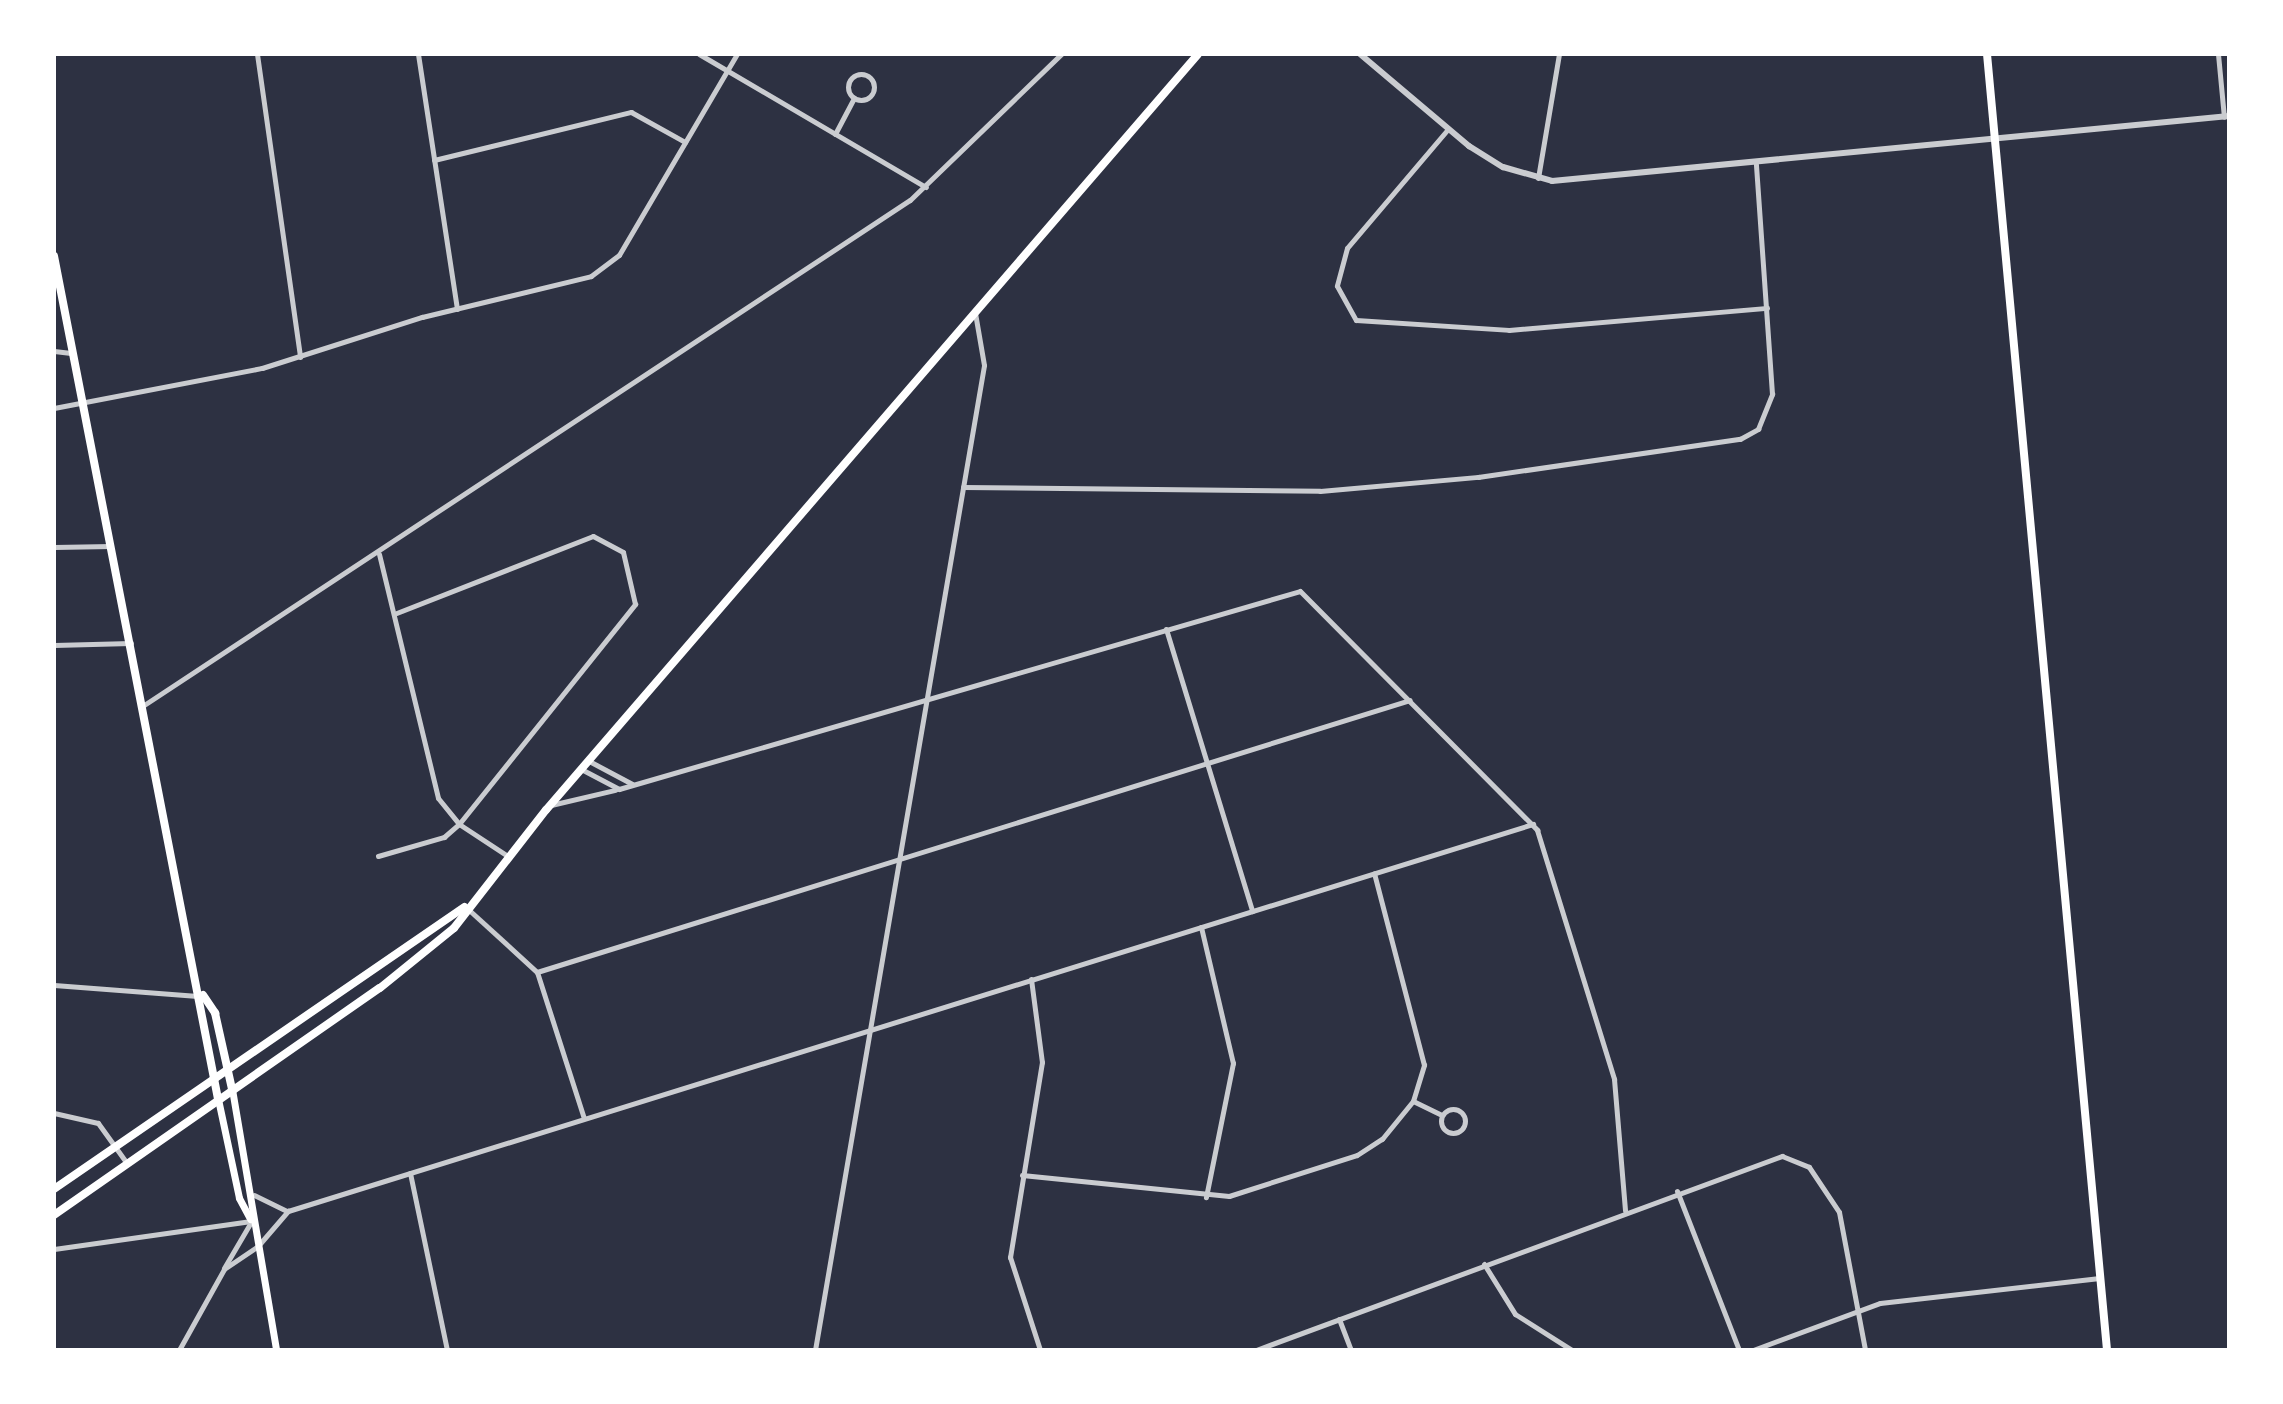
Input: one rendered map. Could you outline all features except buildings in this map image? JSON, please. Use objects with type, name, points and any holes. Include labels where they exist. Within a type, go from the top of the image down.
[{"type":"main road","points":[[54,1189],[465,906],[510,858],[550,805],[1198,54]]},
{"type":"main road","points":[[1987,54],[2107,1350]]},
{"type":"main road","points":[[54,256],[71,353],[203,995],[214,1080],[239,1198],[251,1221],[257,1247],[276,1350]]},
{"type":"main road","points":[[54,1215],[402,972],[454,928],[465,906]]},
{"type":"main road","points":[[203,995],[215,1013],[232,1089],[254,1195],[251,1221]]},
{"type":"street","points":[[257,54],[300,357]]},
{"type":"street","points":[[418,54],[457,309]]},
{"type":"street","points":[[699,54],[926,187]]},
{"type":"street","points":[[54,408],[82,407],[300,357],[606,268],[737,54]]},
{"type":"street","points":[[144,705],[379,554],[926,187],[1061,54]]},
{"type":"street","points":[[1360,54],[1448,129],[1503,167],[1538,179],[1756,164],[2227,117],[2218,54]]},
{"type":"street","points":[[1538,179],[1559,54]]},
{"type":"street","points":[[835,134],[854,98],[851,78],[868,75],[871,95],[854,98]]},
{"type":"street","points":[[434,160],[631,112],[685,142]]},
{"type":"street","points":[[1448,129],[1343,256],[1338,295],[1356,320],[1509,330],[1767,308]]},
{"type":"street","points":[[963,487],[1320,491],[1478,477],[1740,439],[1758,429],[1772,394],[1756,164]]},
{"type":"street","points":[[815,1350],[984,365],[975,312]]},
{"type":"street","points":[[54,351],[71,353]]},
{"type":"street","points":[[378,856],[444,837],[459,824],[631,618],[627,564],[612,540],[593,536],[397,613]]},
{"type":"street","points":[[54,547],[111,546]]},
{"type":"street","points":[[379,554],[397,613],[438,798],[459,824],[510,858]]},
{"type":"street","points":[[550,805],[619,789],[1300,591],[1533,824],[1614,1079],[1625,1211]]},
{"type":"street","points":[[1166,629],[1252,911]]},
{"type":"street","points":[[54,645],[132,643]]},
{"type":"street","points":[[537,972],[1410,700]]},
{"type":"street","points":[[589,761],[633,784]]},
{"type":"street","points":[[581,769],[619,789]]},
{"type":"street","points":[[224,1269],[257,1247],[288,1211],[1533,824]]},
{"type":"street","points":[[1022,1175],[1206,1197],[1239,1194],[1357,1155],[1382,1139],[1413,1101],[1424,1065],[1421,1038],[1374,873]]},
{"type":"street","points":[[465,906],[537,972],[584,1118]]},
{"type":"street","points":[[1201,927],[1233,1063],[1206,1197]]},
{"type":"street","points":[[1031,979],[1044,1037],[1022,1175],[1011,1271],[1040,1350]]},
{"type":"street","points":[[54,985],[175,999],[203,995]]},
{"type":"street","points":[[1413,1101],[1442,1115],[1460,1111],[1463,1127],[1446,1131],[1442,1115]]},
{"type":"street","points":[[54,1113],[98,1123],[126,1162]]},
{"type":"street","points":[[1256,1350],[1762,1160],[1801,1160],[1839,1212],[1861,1310],[1865,1350]]},
{"type":"street","points":[[410,1173],[447,1350]]},
{"type":"street","points":[[1677,1191],[1739,1350]]},
{"type":"street","points":[[254,1195],[288,1211]]},
{"type":"street","points":[[54,1249],[251,1221]]},
{"type":"street","points":[[179,1350],[251,1221]]},
{"type":"street","points":[[1484,1264],[1515,1314],[1572,1350]]},
{"type":"street","points":[[1753,1350],[1861,1310],[1932,1294],[2100,1278]]},
{"type":"street","points":[[1339,1319],[1351,1350]]}]
